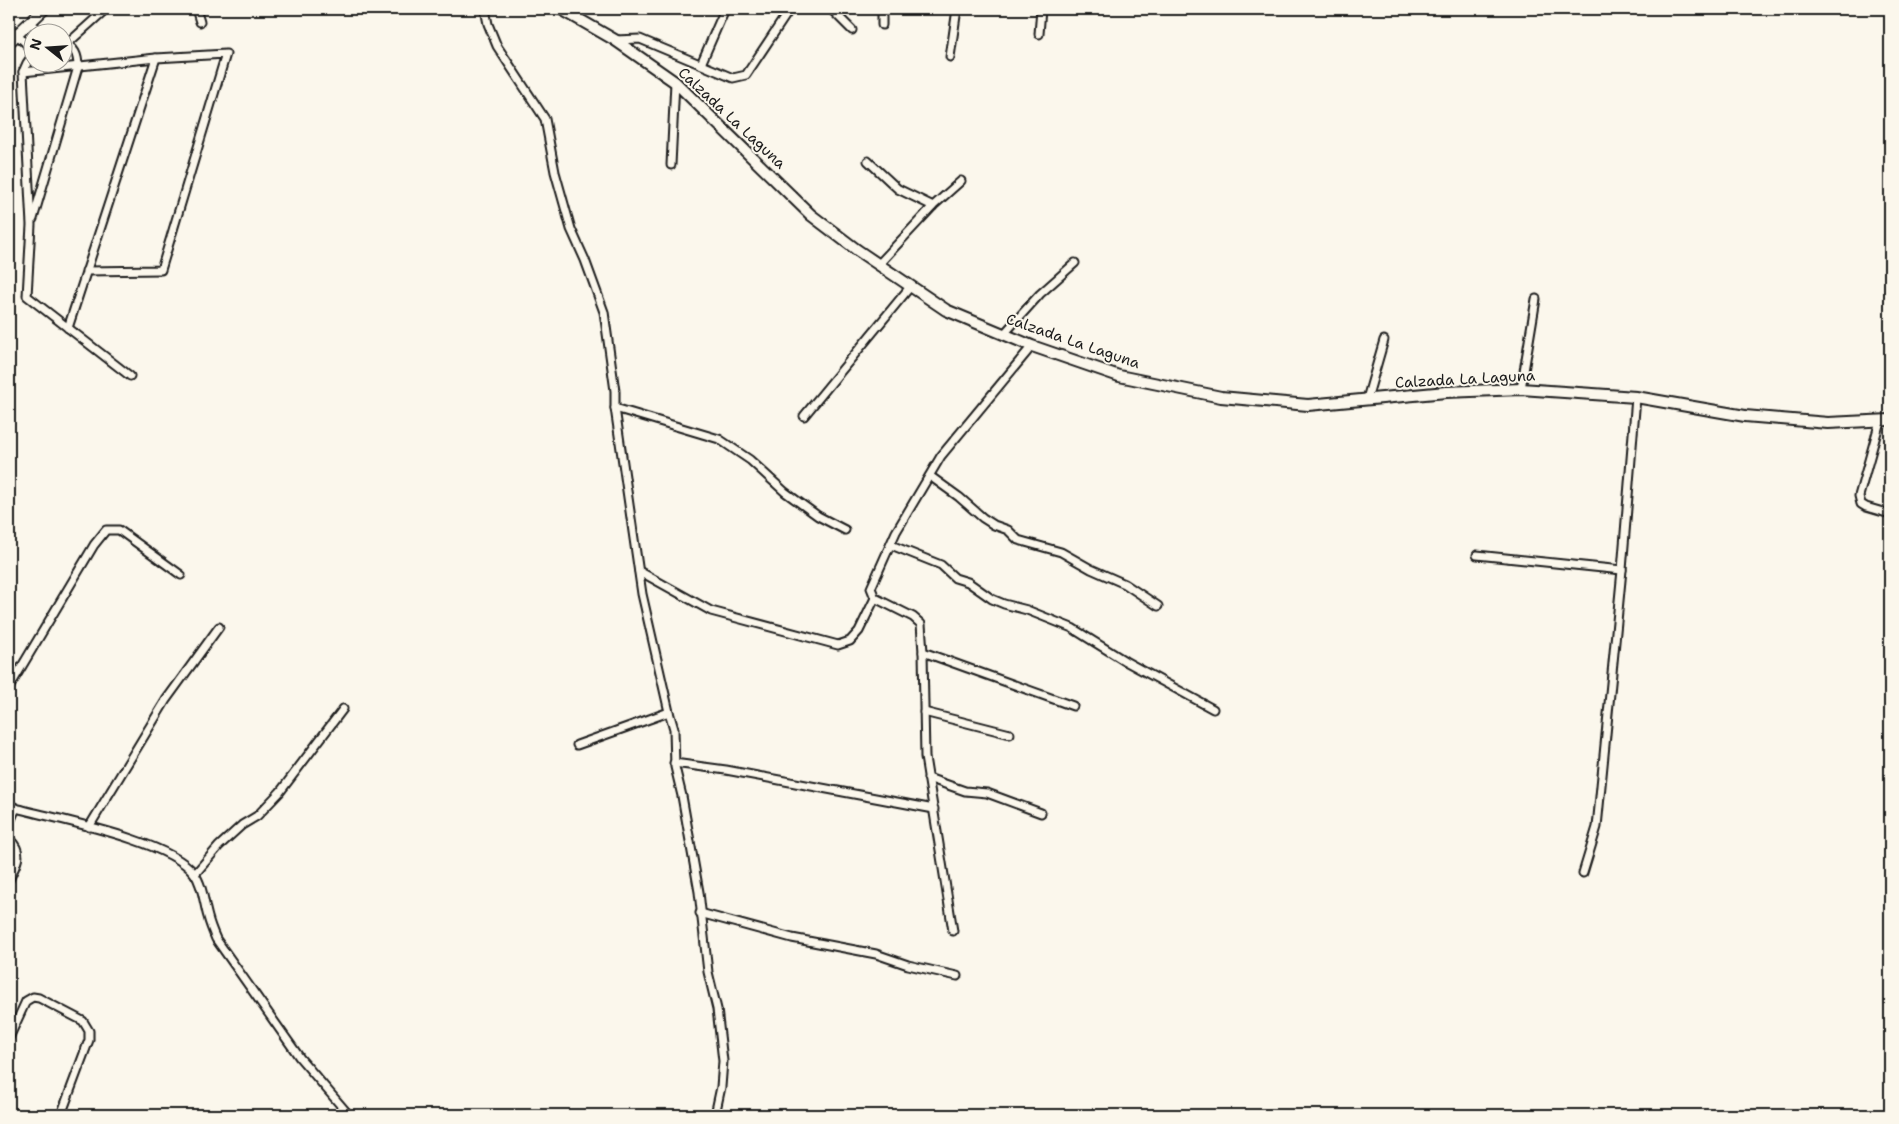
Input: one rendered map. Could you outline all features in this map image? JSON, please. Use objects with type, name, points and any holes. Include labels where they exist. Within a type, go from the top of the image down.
[{"type":"street","points":[[30,22],[44,9]]},
{"type":"street","points":[[72,38],[106,9]]},
{"type":"street","points":[[196,9],[200,22]]},
{"type":"street","points":[[485,9],[488,24],[497,46],[545,119],[555,172],[571,228],[586,260],[604,312],[615,391],[615,408],[642,594],[674,729],[674,764],[682,796],[699,892],[708,972],[717,1009],[724,1061],[715,1115]]},
{"type":"street","name":"Calzada La Laguna","points":[[561,9],[615,40],[675,82],[811,215],[910,287],[946,310],[1032,346],[1119,376],[1221,397],[1308,404],[1446,392],[1521,388],[1636,397],[1745,416],[1828,423],[1885,420]]},
{"type":"street","points":[[701,64],[725,9]]},
{"type":"street","points":[[615,40],[640,40],[733,78],[746,75],[790,9]]},
{"type":"street","points":[[831,9],[852,30]]},
{"type":"street","points":[[882,9],[882,25]]},
{"type":"street","points":[[950,57],[957,9]]},
{"type":"street","points":[[1039,34],[1041,9]]},
{"type":"street","points":[[9,42],[22,29]]},
{"type":"street","points":[[17,34],[22,39]]},
{"type":"street","points":[[31,226],[78,67],[78,56],[72,47]]},
{"type":"street","points":[[72,68],[156,58],[226,54],[161,270],[86,272]]},
{"type":"street","points":[[68,328],[156,58]]},
{"type":"street","points":[[23,72],[31,226],[27,296],[130,376]]},
{"type":"street","points":[[671,165],[675,82]]},
{"type":"street","points":[[868,161],[898,189],[933,206]]},
{"type":"street","points":[[878,265],[933,206],[961,181]]},
{"type":"street","points":[[1004,334],[1040,294],[1075,263]]},
{"type":"street","points":[[804,416],[910,287]]},
{"type":"street","points":[[1521,388],[1536,299]]},
{"type":"street","points":[[1367,399],[1384,340]]},
{"type":"street","points":[[953,931],[925,757],[921,624],[914,617],[875,598],[871,588],[896,532],[941,456],[1032,346]]},
{"type":"street","points":[[1583,873],[1598,827],[1636,397]]},
{"type":"street","points":[[615,408],[719,439],[750,460],[785,492],[818,516],[845,530]]},
{"type":"street","points":[[1885,420],[1859,496],[1861,504],[1866,507],[1890,514]]},
{"type":"street","points":[[930,476],[959,497],[983,518],[994,525],[1008,530],[1018,540],[1061,552],[1091,569],[1125,584],[1158,606]]},
{"type":"street","points":[[9,688],[94,545],[106,530],[119,530],[181,575]]},
{"type":"street","points":[[891,545],[942,566],[955,578],[968,582],[992,599],[1072,628],[1125,661],[1213,709]]},
{"type":"street","points":[[1477,555],[1622,570]]},
{"type":"street","points":[[639,571],[711,611],[838,645],[850,641],[854,636],[875,598]]},
{"type":"street","points":[[90,827],[166,700],[219,627]]},
{"type":"street","points":[[923,652],[1073,706]]},
{"type":"street","points":[[195,874],[220,846],[242,825],[258,816],[280,792],[342,709]]},
{"type":"street","points":[[577,746],[669,712]]},
{"type":"street","points":[[924,712],[1010,734]]},
{"type":"street","points":[[674,764],[726,770],[934,810]]},
{"type":"street","points":[[928,778],[965,791],[987,793],[1041,813]]},
{"type":"street","points":[[9,804],[16,808],[90,827],[150,846],[183,862],[195,874],[200,884],[208,920],[216,939],[300,1058],[349,1115]]},
{"type":"street","points":[[9,824],[16,808]]},
{"type":"street","points":[[9,839],[15,844],[19,852],[9,880]]},
{"type":"street","points":[[700,913],[792,938],[876,954],[908,965],[956,976]]},
{"type":"street","points":[[9,1038],[26,1001],[33,997],[39,998],[83,1021],[89,1031],[89,1040],[61,1115]]}]
